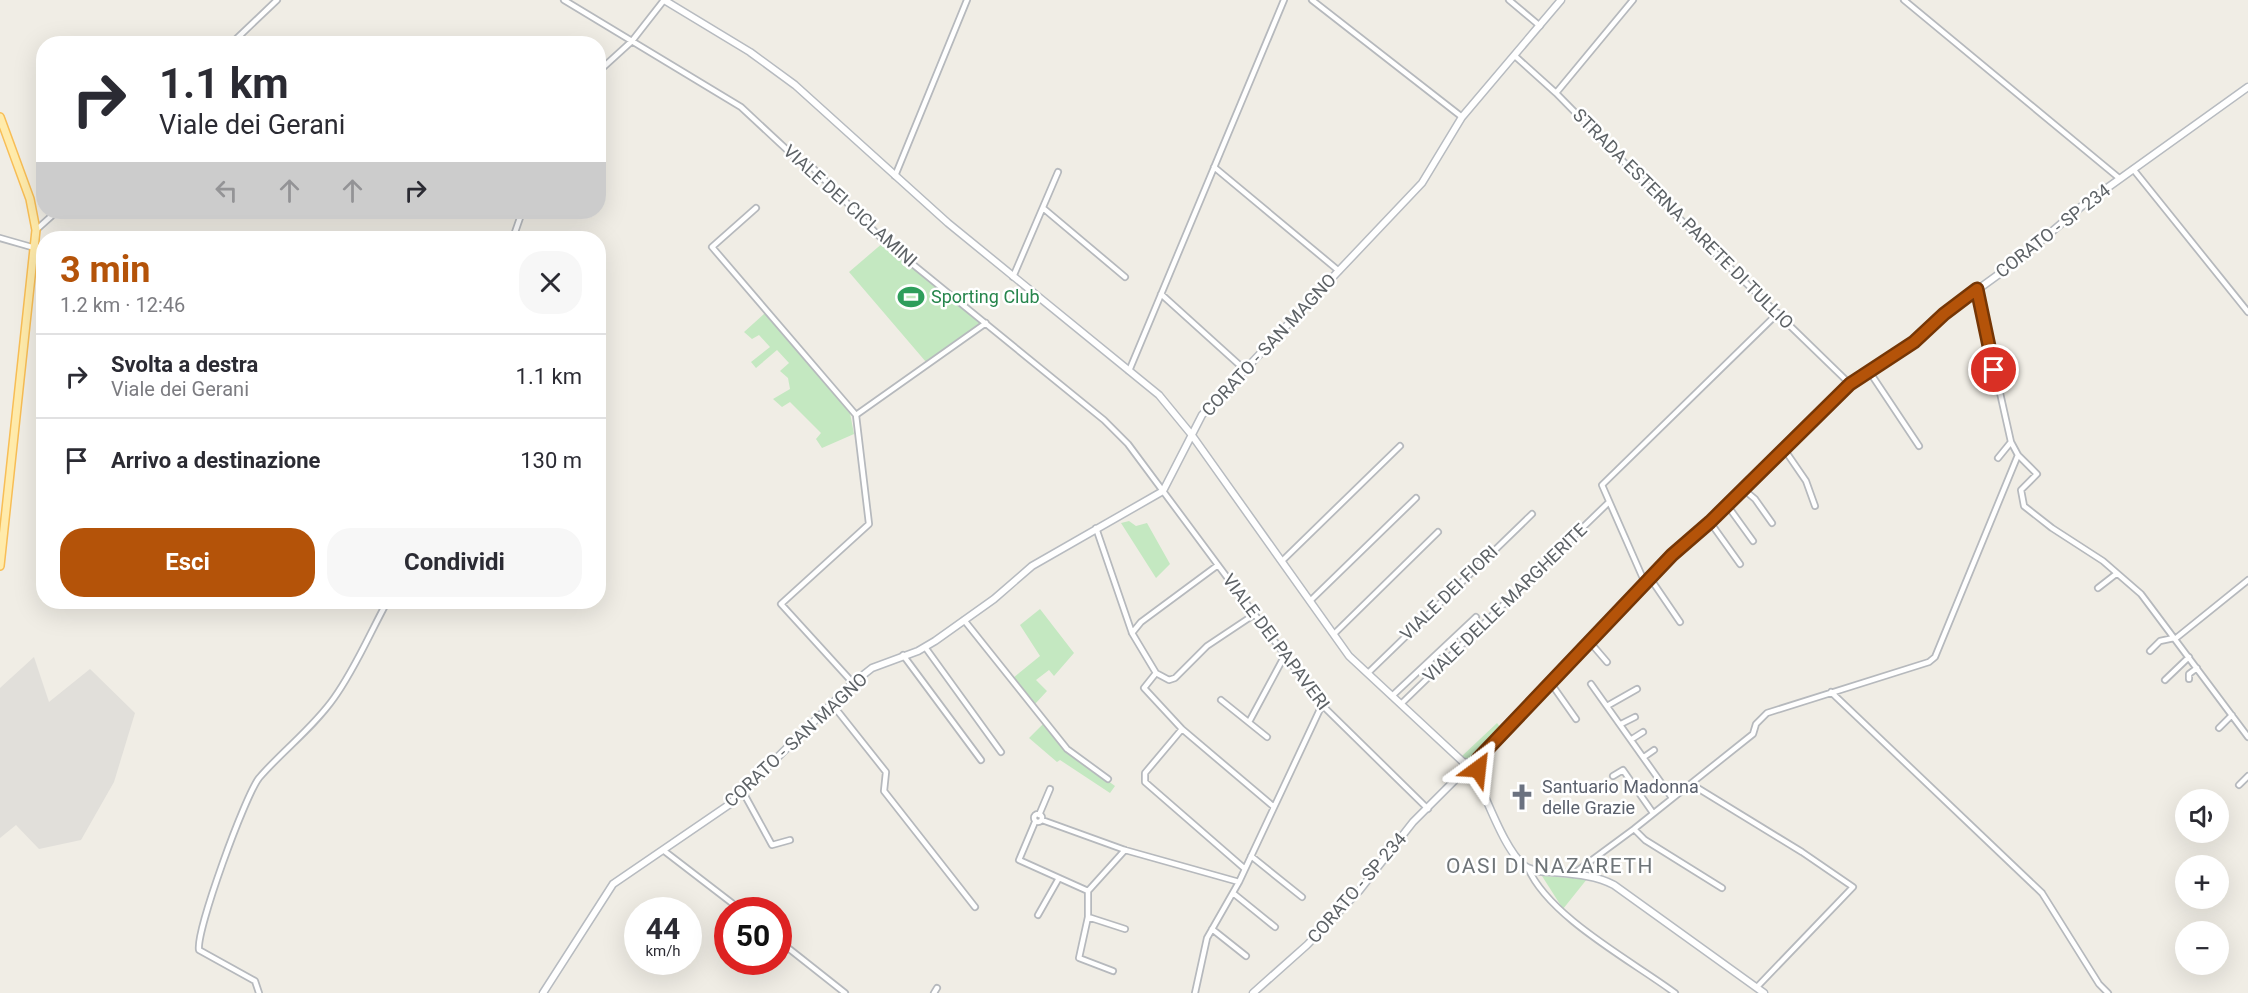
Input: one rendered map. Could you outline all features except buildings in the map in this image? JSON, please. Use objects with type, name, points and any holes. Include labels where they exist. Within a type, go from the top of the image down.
[{"type":"main road","points":[[664,0],[750,52],[795,85],[894,176],[1159,395],[1191,434],[1349,656],[1470,768],[1516,858],[1528,868],[1604,880],[1614,885],[1764,993]]},
{"type":"main road","name":"CORATO - SAN MAGNO","points":[[543,993],[613,884],[730,804],[853,683],[872,668],[925,647],[994,599],[1032,566],[1163,490],[1182,459],[1191,434],[1202,415],[1422,183],[1462,117],[1561,0]]},
{"type":"main road","name":"CORATO - SP 234","points":[[1253,993],[1307,945],[1359,891],[1413,822],[1470,768],[1589,641],[1850,384],[1914,342],[1944,314],[2017,261],[2120,178],[2248,87]]},
{"type":"main road","points":[[0,117],[30,199],[36,230],[0,566]]},
{"type":"street","points":[[239,36],[277,0]]},
{"type":"street","name":"VIALE DEI CICLAMINI","points":[[564,0],[741,107],[799,161],[811,166],[883,240],[1104,420],[1128,444],[1163,490]]},
{"type":"street","points":[[606,65],[632,41],[664,0]]},
{"type":"street","points":[[894,176],[967,0]]},
{"type":"street","points":[[1129,372],[1284,0]]},
{"type":"street","points":[[1312,0],[1462,117]]},
{"type":"street","points":[[1509,0],[1540,26]]},
{"type":"street","points":[[1556,93],[1633,0]]},
{"type":"street","points":[[1904,0],[2120,178]]},
{"type":"street","name":"STRADA ESTERNA PARETE DI TULLIO","points":[[1515,56],[1556,93],[1678,217],[1850,384]]},
{"type":"street","points":[[1214,167],[1339,270]]},
{"type":"street","points":[[2133,169],[2248,312]]},
{"type":"street","points":[[1013,276],[1058,172]]},
{"type":"street","points":[[756,208],[712,247],[856,415],[869,525],[781,604],[853,683]]},
{"type":"street","points":[[1043,208],[1125,277]]},
{"type":"street","points":[[36,230],[48,219]]},
{"type":"street","points":[[0,238],[35,249]]},
{"type":"street","points":[[1977,289],[2011,442],[2018,455],[2037,474],[2021,490],[2024,506],[2052,528],[2103,561],[2141,594],[2248,736]]},
{"type":"street","points":[[1161,294],[1245,370]]},
{"type":"street","points":[[1680,622],[1648,581],[1602,485],[1778,313]]},
{"type":"street","points":[[856,415],[986,323]]},
{"type":"street","points":[[1869,371],[1919,446]]},
{"type":"street","points":[[1998,458],[2011,442]]},
{"type":"street","points":[[1282,561],[1400,446]]},
{"type":"street","points":[[1784,449],[1806,482],[1815,506]]},
{"type":"street","points":[[1573,874],[1634,830],[1753,734],[1756,724],[1767,713],[1929,662],[1935,657],[2018,455]]},
{"type":"street","points":[[1743,489],[1755,499],[1772,523]]},
{"type":"street","name":"VIALE DEI PAPAVERI","points":[[1163,490],[1322,705],[1428,809]]},
{"type":"street","points":[[1310,601],[1416,498]]},
{"type":"street","name":"VIALE DELLE MARGHERITE","points":[[1401,704],[1609,502]]},
{"type":"street","points":[[1727,505],[1753,541]]},
{"type":"street","name":"VIALE DEI FIORI","points":[[1368,673],[1532,514]]},
{"type":"street","points":[[1710,522],[1740,564]]},
{"type":"street","points":[[1096,528],[1132,633],[1156,673],[1169,680],[1175,678],[1207,646],[1255,614]]},
{"type":"street","points":[[1334,634],[1438,532]]},
{"type":"street","points":[[1132,633],[1141,622],[1218,566]]},
{"type":"street","points":[[2098,588],[2116,574]]},
{"type":"street","points":[[2150,651],[2160,641],[2174,639],[2248,580]]},
{"type":"street","points":[[2154,611],[2161,606]]},
{"type":"street","points":[[259,993],[255,981],[199,950],[217,878],[248,796],[258,780],[334,699],[383,609]]},
{"type":"street","points":[[1392,696],[1476,617]]},
{"type":"street","points":[[963,619],[1067,749],[1108,779]]},
{"type":"street","points":[[1589,641],[1607,662]]},
{"type":"street","points":[[925,647],[1000,752]]},
{"type":"street","points":[[903,655],[981,760]]},
{"type":"street","points":[[1249,722],[1285,656]]},
{"type":"street","points":[[2165,680],[2189,657]]},
{"type":"street","points":[[2189,679],[2189,674],[2197,668]]},
{"type":"street","points":[[1156,673],[1144,688],[1182,729],[1274,807]]},
{"type":"street","points":[[1550,682],[1576,719]]},
{"type":"street","points":[[1591,684],[1672,798]]},
{"type":"street","points":[[1607,706],[1637,689]]},
{"type":"street","points":[[1831,692],[2042,893],[2099,984],[2108,993]]},
{"type":"street","points":[[1221,700],[1267,737]]},
{"type":"street","points":[[832,705],[886,772],[884,790],[975,907]]},
{"type":"street","points":[[1195,993],[1205,945],[1212,929],[1239,882],[1322,705]]},
{"type":"street","points":[[2219,728],[2232,715]]},
{"type":"street","points":[[1621,724],[1635,717]]},
{"type":"street","points":[[1182,729],[1144,772],[1145,782],[1245,869]]},
{"type":"street","points":[[1632,739],[1643,732]]},
{"type":"street","points":[[1644,757],[1654,750]]},
{"type":"street","points":[[1613,776],[1623,770],[1653,813]]},
{"type":"street","points":[[2239,785],[2248,776]]},
{"type":"street","points":[[1691,784],[1793,849],[1802,852],[1853,887],[1757,987]]},
{"type":"street","points":[[1041,817],[1050,789]]},
{"type":"street","points":[[742,792],[772,845],[790,840]]},
{"type":"street","points":[[1088,891],[1019,860],[1035,822],[1034,816],[1125,850],[1239,882]]},
{"type":"street","points":[[1634,830],[1645,840],[1722,888]]},
{"type":"street","points":[[663,850],[724,897]]},
{"type":"street","points":[[1113,971],[1079,958],[1088,917],[1088,891],[1125,850]]},
{"type":"street","points":[[1251,856],[1302,897]]},
{"type":"street","points":[[1528,868],[1534,881],[1564,914],[1675,993]]},
{"type":"street","points":[[1038,915],[1059,878]]},
{"type":"street","points":[[1233,893],[1275,927]]},
{"type":"street","points":[[1088,917],[1125,929]]},
{"type":"street","points":[[1212,929],[1246,956]]},
{"type":"street","points":[[792,951],[845,993]]},
{"type":"street","points":[[1660,993],[1665,986]]},
{"type":"shaded area","points":[[34,657],[49,702],[90,669],[135,713],[114,782],[81,840],[39,849],[16,825],[0,838],[0,688]]},
{"type":"green space","name":"Sporting Club","points":[[884,242],[982,323],[926,362],[849,272]]},
{"type":"green space","points":[[765,313],[850,413],[854,434],[822,448],[816,439],[821,433],[790,402],[782,407],[773,399],[790,389],[788,378],[780,371],[789,363],[777,350],[756,368],[751,362],[770,347],[759,335],[752,339],[744,332]]},
{"type":"green space","points":[[1129,521],[1136,526],[1147,523],[1170,564],[1156,578],[1121,523]]},
{"type":"green space","points":[[1040,609],[1074,653],[1054,676],[1049,670],[1036,680],[1047,691],[1035,704],[1013,678],[1040,656],[1020,625]]},
{"type":"green space","points":[[1044,723],[1066,750],[1115,786],[1110,793],[1060,760],[1057,762],[1029,738]]},
{"type":"green space","points":[[1497,723],[1501,728],[1468,761],[1462,756]]},
{"type":"green space","points":[[1542,876],[1587,879],[1563,909]]},
{"type":"place","name":"Sporting Club","points":[[911,297]]},
{"type":"place","name":"Santuario Madonna delle Grazie","points":[[1522,797]]},
{"type":"district","name":"OASI DI NAZARETH","points":[[1550,866]]},
{"type":"route","points":[[1478,769],[1478,759],[1672,555],[1710,522],[1850,384],[1914,342],[1944,314],[1977,289],[1994,370]]}]
